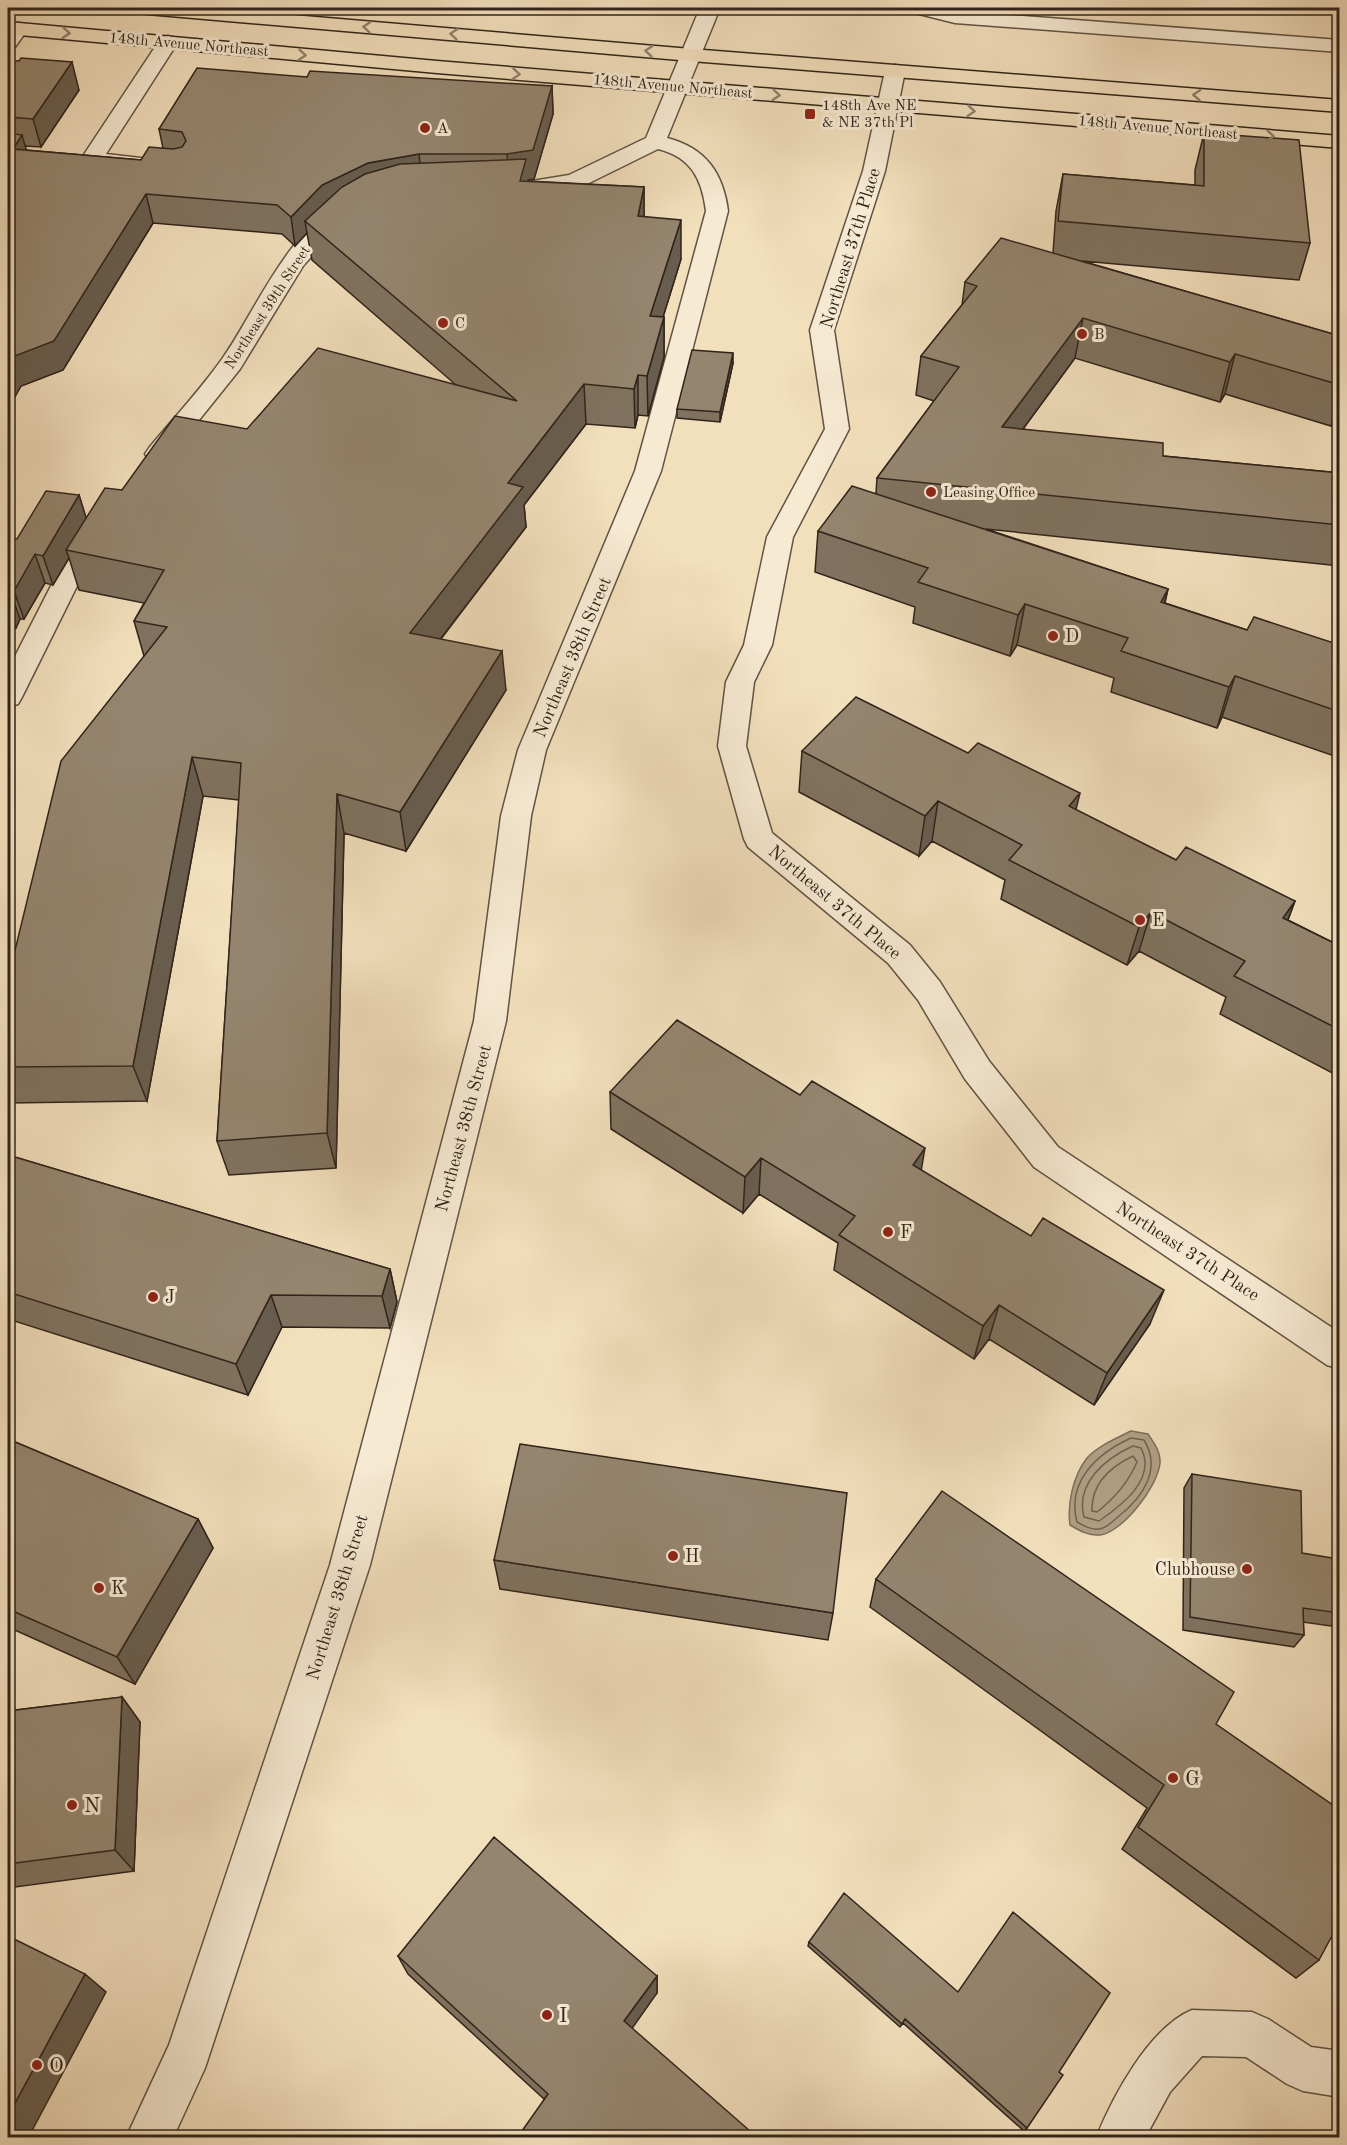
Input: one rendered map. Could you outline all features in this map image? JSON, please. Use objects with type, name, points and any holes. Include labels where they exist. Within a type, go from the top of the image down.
[{"type":"main road","name":"148th Avenue Northeast","points":[[147,8],[691,55],[1340,106]]},
{"type":"main road","name":"148th Avenue Northeast","points":[[11,33],[168,42],[1340,142]]},
{"type":"street","points":[[494,190],[529,189],[575,181],[655,142],[710,8]]},
{"type":"street","points":[[918,8],[955,17],[1340,46]]},
{"type":"street","points":[[157,165],[82,158],[168,42]]},
{"type":"street","name":"Northeast 37th Place","points":[[895,71],[874,171],[822,330],[837,429],[780,537],[758,645],[740,682],[732,746],[759,839],[899,954],[929,991],[976,1070],[1046,1157],[1340,1353]]},
{"type":"street","name":"Northeast 38th Street","points":[[149,2138],[189,2052],[350,1565],[490,1021],[516,816],[532,750],[648,471],[717,211],[714,184],[705,169],[690,155],[673,145],[655,142]]},
{"type":"street","name":"Northeast 39th Street","points":[[145,470],[232,363],[305,247],[328,224],[366,203]]},
{"type":"street","points":[[8,696],[66,582],[109,514]]},
{"type":"street","points":[[1119,2138],[1154,2076],[1192,2033],[1252,2034],[1303,2068],[1340,2074]]},
{"type":"water","points":[[1131,1431],[1148,1434],[1159,1455],[1158,1473],[1146,1495],[1129,1517],[1109,1532],[1092,1535],[1070,1525],[1069,1508],[1072,1490],[1082,1465],[1097,1450]]},
{"type":"building","points":[[21,58],[72,62],[33,119],[8,117],[8,60],[19,61]]},
{"type":"building","points":[[197,68],[307,77],[310,71],[552,86],[533,150],[507,154],[419,154],[368,163],[322,185],[291,217],[277,205],[146,194],[54,341],[12,357],[8,365],[8,133],[22,135],[13,149],[141,160],[149,147],[173,149],[182,147],[186,141],[182,132],[159,129]]},
{"type":"building","points":[[1204,133],[1299,140],[1310,243],[1058,221],[1063,174],[1204,186]]},
{"type":"building","points":[[526,159],[520,181],[644,187],[638,216],[681,220],[650,316],[664,317],[647,376],[638,375],[634,389],[584,384],[508,483],[523,487],[410,633],[502,651],[400,812],[337,794],[327,1133],[217,1141],[241,763],[192,757],[133,1066],[8,1067],[8,979],[61,761],[167,627],[134,621],[164,570],[66,550],[105,488],[122,490],[175,416],[247,429],[318,348],[517,401],[305,221],[342,187],[365,174],[400,164]]},
{"type":"building","points":[[1001,238],[1340,336],[1340,385],[1235,354],[1230,362],[1083,318],[1002,427],[1163,443],[1163,456],[1340,473],[1340,525],[877,478],[959,367],[921,356],[977,286],[965,282]]},
{"type":"building","points":[[692,350],[733,353],[720,412],[677,409]]},
{"type":"building","points":[[852,486],[1168,589],[1161,602],[1247,630],[1254,617],[1340,645],[1340,712],[1235,676],[1229,687],[1121,651],[1128,638],[1025,604],[1018,615],[918,582],[928,568],[818,531]]},
{"type":"building","points":[[46,491],[79,495],[43,556],[35,554],[14,591],[10,590],[8,595],[8,538],[17,539]]},
{"type":"building","points":[[856,697],[968,753],[978,743],[1080,793],[1069,806],[1176,860],[1186,847],[1295,901],[1283,918],[1340,946],[1340,1030],[1234,976],[1245,961],[1151,912],[1139,927],[1009,860],[1022,845],[938,801],[925,816],[802,751]]},
{"type":"building","name":"F","points":[[677,1020],[800,1095],[812,1081],[925,1148],[913,1165],[1031,1236],[1043,1218],[1164,1290],[1107,1373],[999,1305],[983,1326],[839,1235],[855,1216],[761,1158],[745,1177],[610,1092]]},
{"type":"building","name":"J","points":[[8,1155],[390,1269],[382,1296],[271,1295],[236,1364],[8,1292]]},
{"type":"building","name":"K","points":[[8,1439],[198,1519],[117,1657],[8,1609]]},
{"type":"building","name":"H","points":[[520,1444],[847,1493],[833,1613],[494,1560]]},
{"type":"building","name":"Clubhouse","points":[[1192,1474],[1301,1491],[1302,1553],[1338,1559],[1340,1613],[1303,1608],[1304,1635],[1190,1617]]},
{"type":"building","name":"G","points":[[942,1491],[1234,1692],[1216,1724],[1340,1810],[1340,1921],[1319,1960],[1138,1827],[1164,1785],[876,1579]]},
{"type":"building","name":"N","points":[[122,1697],[115,1850],[8,1864],[8,1711]]},
{"type":"building","name":"I","points":[[494,1837],[657,1976],[624,2021],[758,2138],[517,2138],[548,2094],[398,1956]]},
{"type":"building","points":[[844,1893],[958,1992],[1013,1912],[1110,1993],[1059,2072],[1063,2075],[1027,2128],[905,2019],[902,2024],[809,1942]]},
{"type":"building","points":[[8,1936],[85,1974],[8,2116]]},
{"type":"place","name":"148th Ave NE & NE 37th Pl","points":[[810,114]]},
{"type":"place","name":"A","points":[[425,128]]},
{"type":"place","name":"C","points":[[443,323]]},
{"type":"place","name":"B","points":[[1082,334]]},
{"type":"place","name":"Leasing Office","points":[[931,492]]},
{"type":"place","name":"D","points":[[1053,636]]},
{"type":"place","name":"E","points":[[1140,920]]},
{"type":"place","name":"F","points":[[888,1232]]},
{"type":"place","name":"J","points":[[153,1297]]},
{"type":"place","name":"H","points":[[673,1556]]},
{"type":"place","name":"Clubhouse","points":[[1247,1569]]},
{"type":"place","name":"K","points":[[99,1588]]},
{"type":"place","name":"G","points":[[1173,1778]]},
{"type":"place","name":"N","points":[[72,1805]]},
{"type":"place","name":"I","points":[[547,2015]]},
{"type":"place","name":"O","points":[[37,2065]]}]
